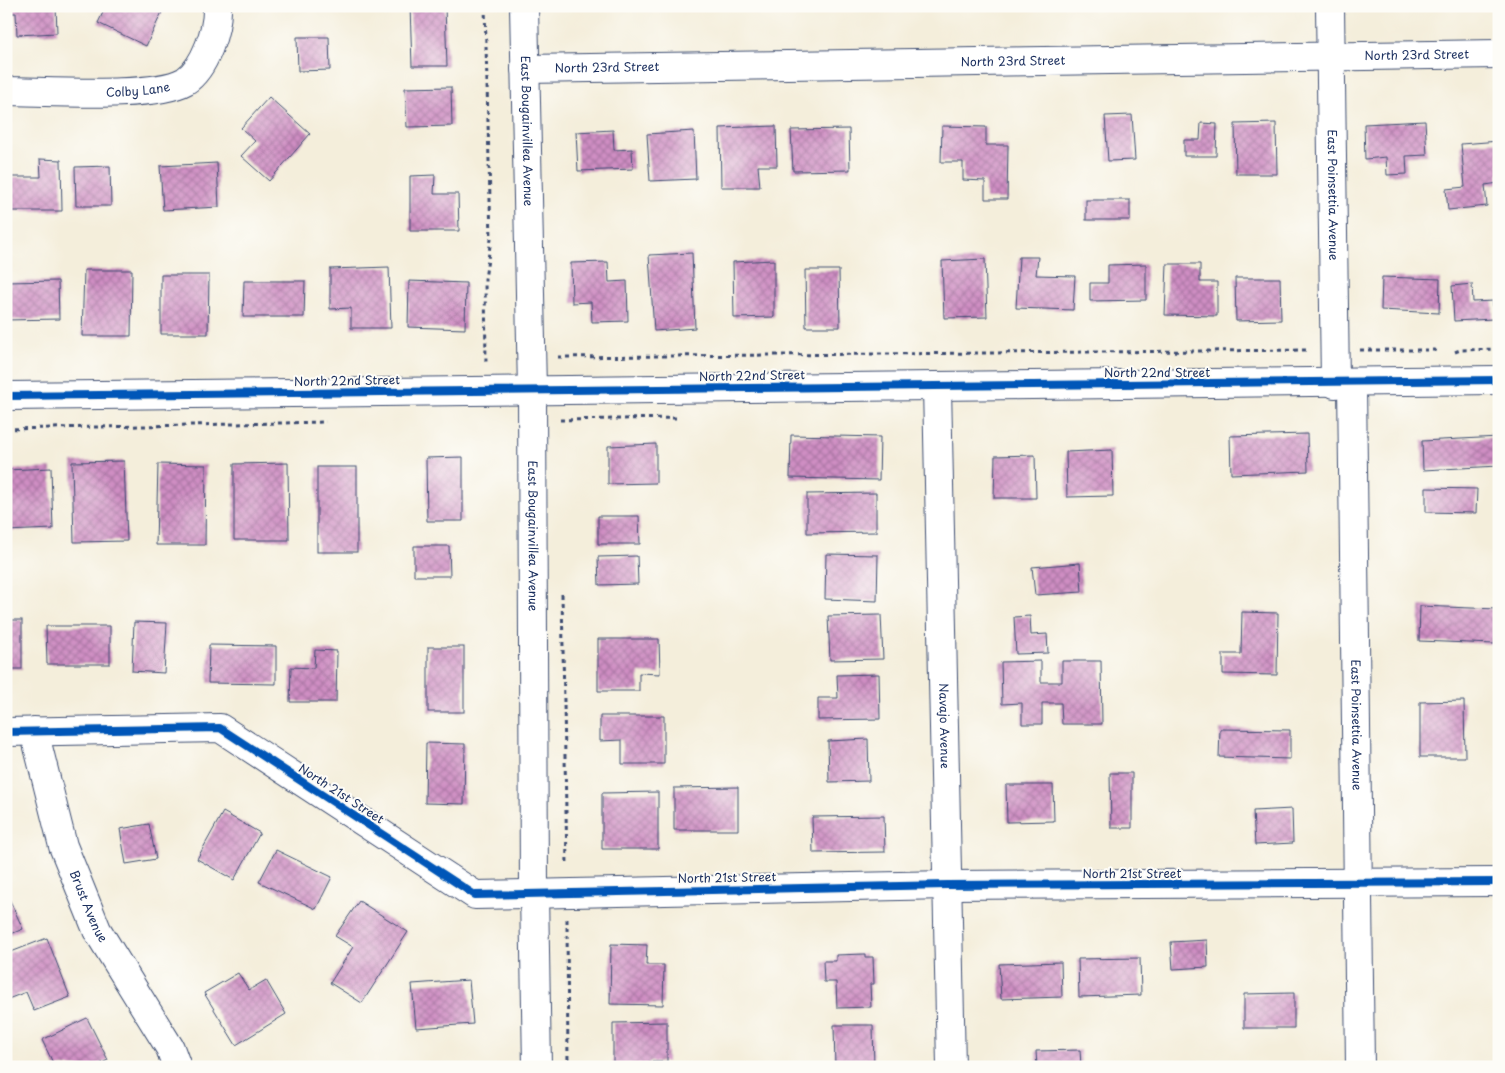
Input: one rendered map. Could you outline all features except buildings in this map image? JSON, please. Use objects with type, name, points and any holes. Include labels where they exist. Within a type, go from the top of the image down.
[{"type":"street","name":"Colby Lane","points":[[6,91],[153,91],[186,80],[205,57],[218,23],[218,6]]},
{"type":"street","name":"East Bougainvillea Avenue","points":[[524,6],[532,390],[534,892],[537,1067]]},
{"type":"street","name":"East Poinsettia Avenue","points":[[1330,6],[1335,349],[1344,383],[1358,885],[1360,1067]]},
{"type":"street","name":"North 23rd Street","points":[[526,69],[1499,54]]},
{"type":"street","name":"North 22nd Street","points":[[6,396],[1499,380]]},
{"type":"street","name":"Navajo Avenue","points":[[937,386],[951,1067]]},
{"type":"street","name":"North 21st Street","points":[[6,732],[220,728],[475,895],[534,892],[947,885],[1358,885],[1499,882]]},
{"type":"street","name":"Brust Avenue","points":[[34,731],[63,846],[97,930],[170,1048],[177,1067]]},
{"type":"path","points":[[477,366],[486,366],[485,279],[491,239],[485,6]]},
{"type":"path","points":[[556,357],[1335,349],[1434,350],[1440,353]]},
{"type":"path","points":[[1453,353],[1460,350],[1499,349]]},
{"type":"path","points":[[560,430],[560,420],[678,418]]},
{"type":"path","points":[[6,429],[332,422]]},
{"type":"path","points":[[562,587],[568,1067]]},
{"type":"cycle path","points":[[6,396],[1499,380]]},
{"type":"cycle path","points":[[6,732],[220,728],[475,895],[947,885],[1499,882]]}]
